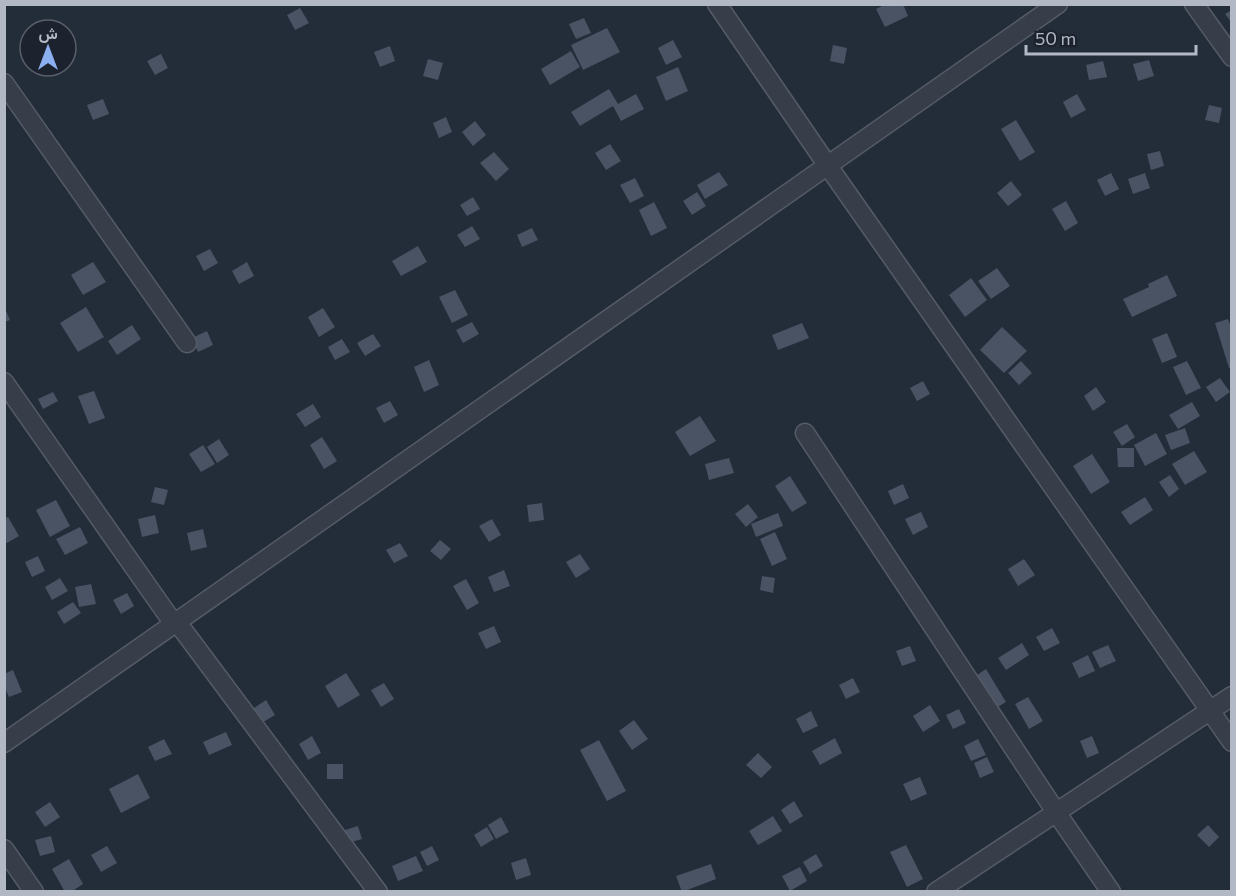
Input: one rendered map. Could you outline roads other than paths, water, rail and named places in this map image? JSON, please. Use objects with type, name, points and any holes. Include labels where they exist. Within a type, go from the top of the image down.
[{"type":"street","points":[[717,4],[1232,742]]},
{"type":"street","points":[[4,743],[1058,4]]},
{"type":"street","points":[[1194,4],[1232,57]]},
{"type":"street","points":[[4,82],[187,344]]},
{"type":"street","points":[[4,382],[176,623],[378,891]]},
{"type":"street","points":[[805,433],[1056,812],[1111,891]]},
{"type":"street","points":[[936,891],[1232,696]]},
{"type":"street","points":[[4,849],[34,891]]}]
